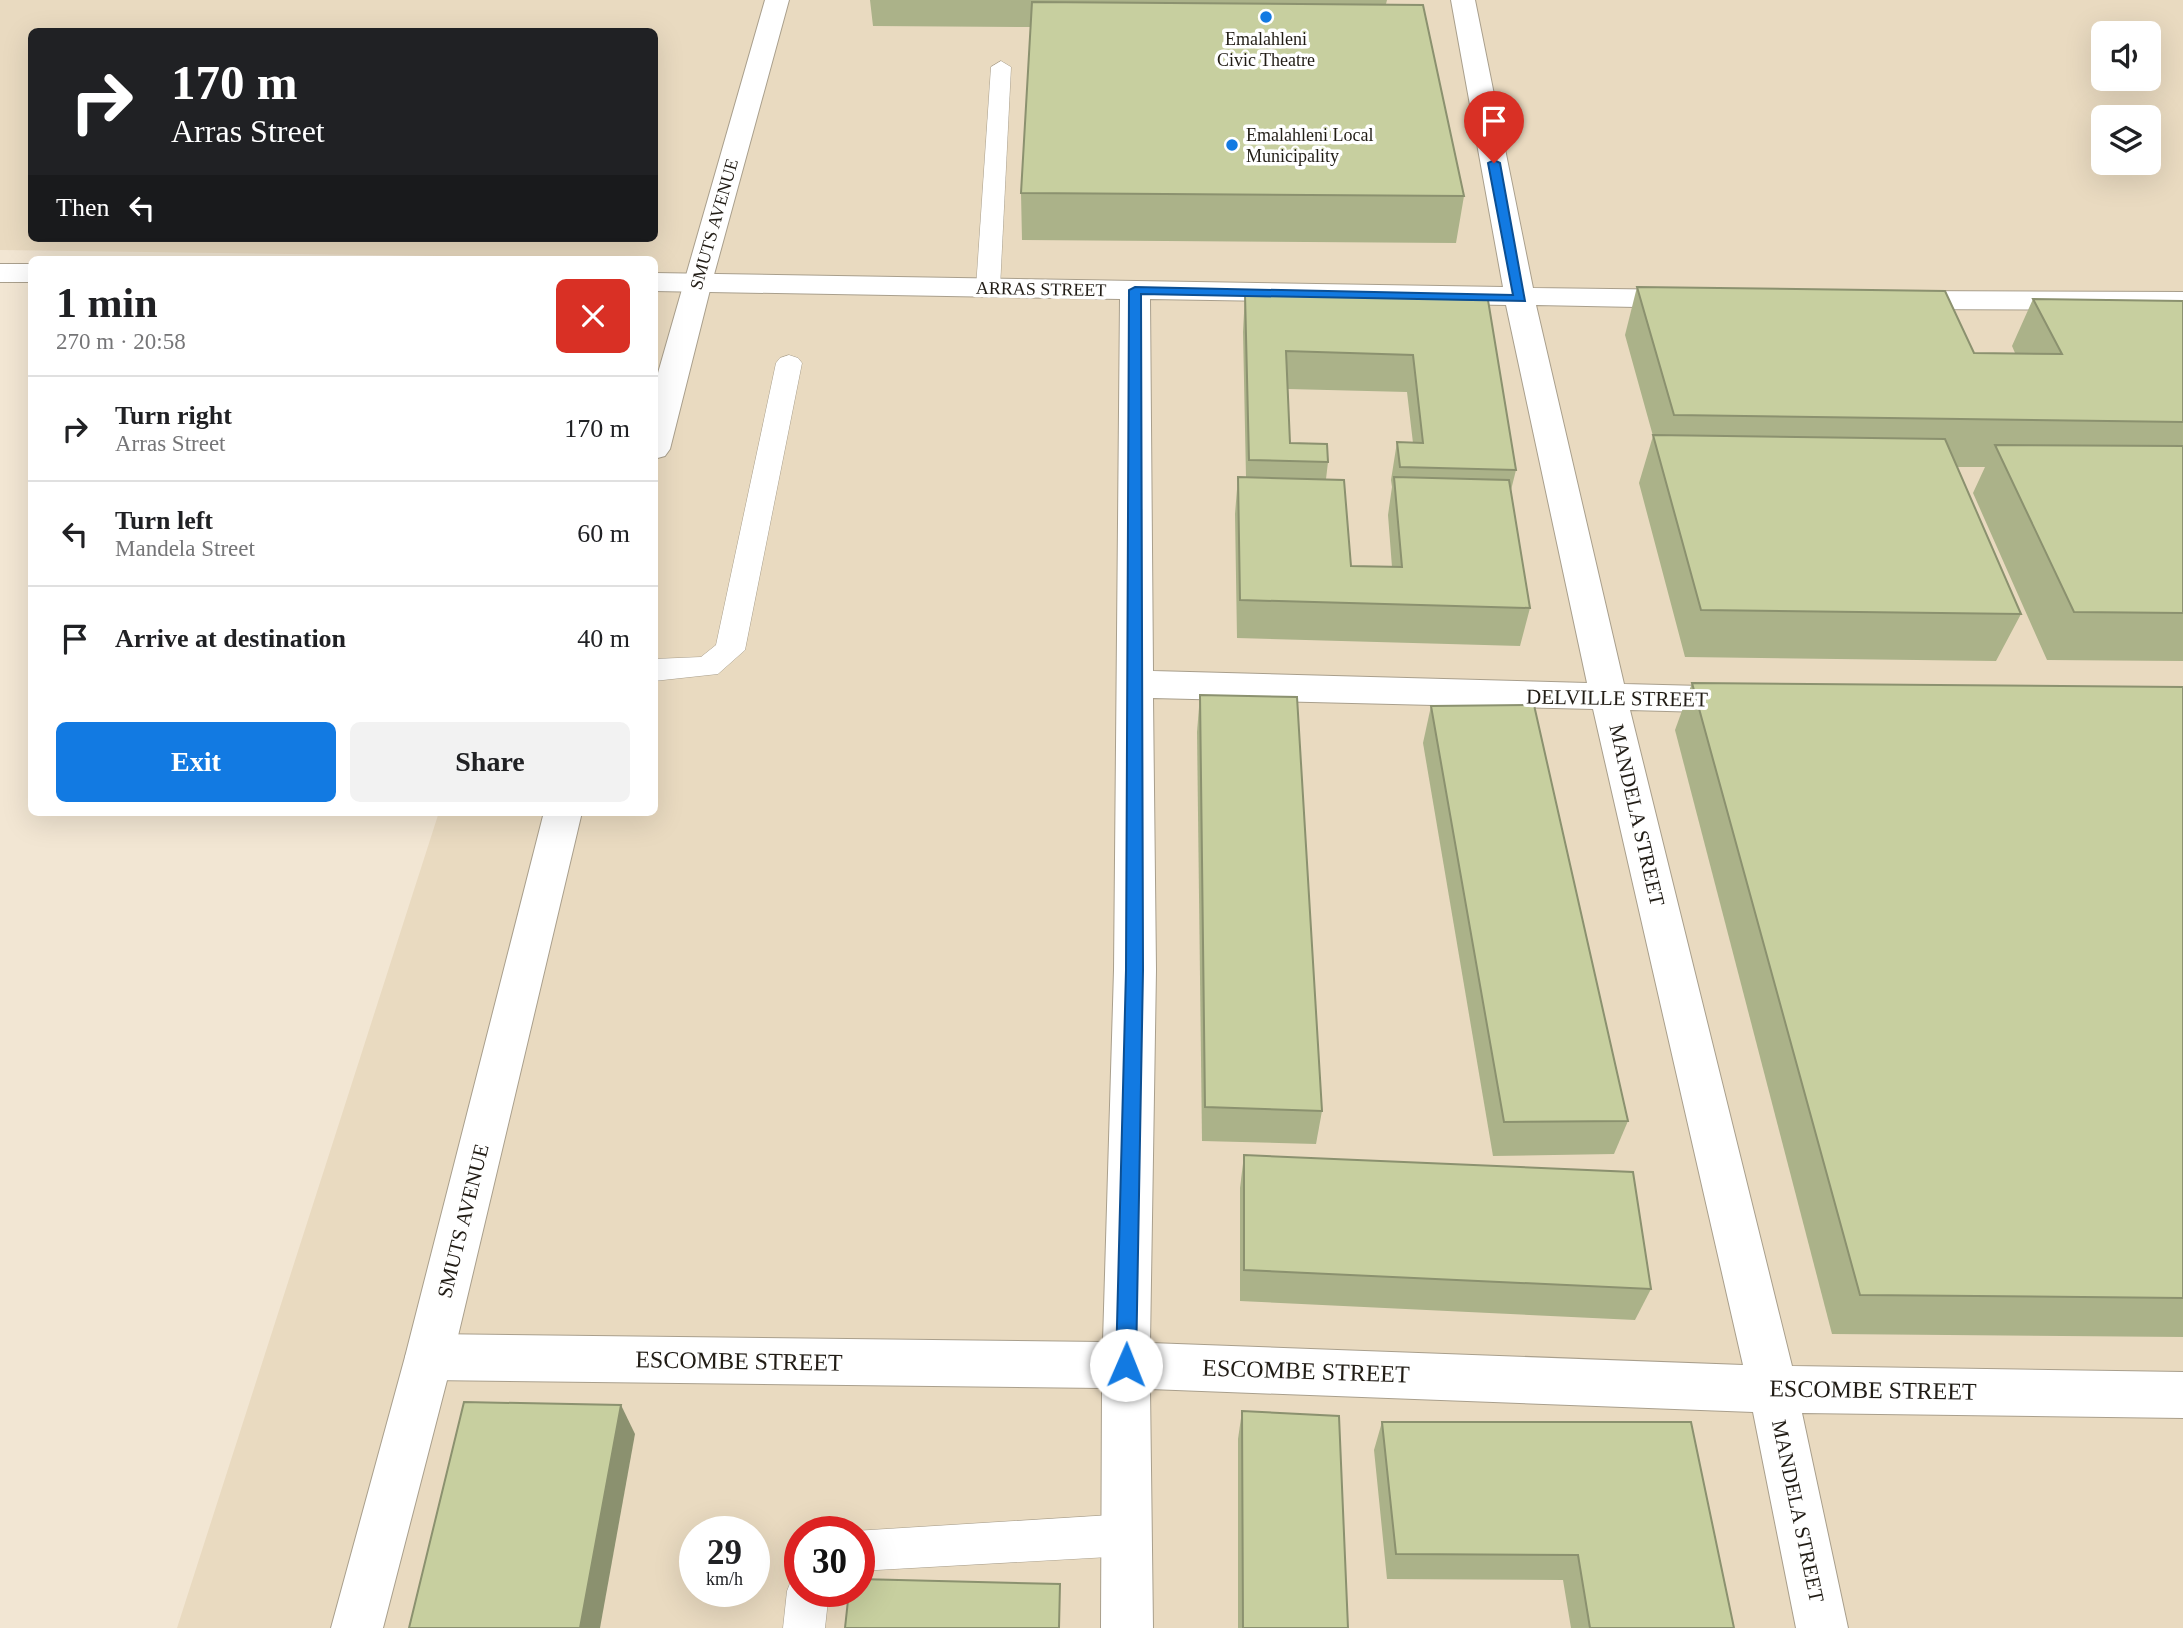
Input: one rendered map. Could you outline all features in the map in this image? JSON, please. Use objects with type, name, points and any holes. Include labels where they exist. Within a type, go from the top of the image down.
[{"type":"street","name":"SMUTS AVENUE","points":[[658,433],[697,282],[777,0]]},
{"type":"street","name":"MANDELA STREET","points":[[1463,0],[1520,299],[1609,698],[1773,1388],[1822,1628]]},
{"type":"street","points":[[0,273],[28,273]]},
{"type":"street","name":"ARRAS STREET","points":[[658,282],[1520,299],[1714,299]]},
{"type":"street","points":[[1127,1628],[1126,1365],[1134,983],[1135,290]]},
{"type":"street","points":[[1866,300],[2183,301]]},
{"type":"street","name":"DELVILLE STREET","points":[[1135,684],[1772,700]]},
{"type":"street","name":"SMUTS AVENUE","points":[[357,1628],[429,1357],[562,816]]},
{"type":"street","name":"ESCOMBE STREET","points":[[429,1357],[1126,1365],[1773,1388],[2183,1395]]},
{"type":"lane","points":[[988,288],[1001,68]]},
{"type":"lane","points":[[658,670],[708,667],[730,650],[789,363]]},
{"type":"lane","points":[[875,1549],[1127,1535]]},
{"type":"lane","points":[[803,1628],[806,1607]]},
{"type":"shaded area","points":[[0,0],[2183,0],[2183,1628],[177,1628],[438,816],[658,816],[658,256],[0,250]]},
{"type":"building","name":"Emalahleni Local Municipality","points":[[1032,2],[1423,5],[1464,196],[1021,193]]},
{"type":"building","points":[[1637,287],[1945,291],[1974,353],[2062,354],[2033,299],[2183,301],[2183,422],[1674,415]]},
{"type":"building","points":[[1245,294],[1488,300],[1516,470],[1400,467],[1397,442],[1423,443],[1413,355],[1286,351],[1290,443],[1327,444],[1328,462],[1249,460]]},
{"type":"building","points":[[1653,435],[1945,439],[2021,614],[1701,610]]},
{"type":"building","points":[[1995,445],[2183,446],[2183,613],[2074,612]]},
{"type":"building","points":[[1238,477],[1344,480],[1351,566],[1402,567],[1394,477],[1509,480],[1530,608],[1240,600]]},
{"type":"building","points":[[1692,683],[2183,687],[2183,1298],[1860,1295]]},
{"type":"building","points":[[1200,695],[1297,697],[1322,1111],[1205,1107]]},
{"type":"building","points":[[1534,705],[1628,1121],[1504,1122],[1431,706]]},
{"type":"building","points":[[1244,1155],[1633,1172],[1651,1289],[1244,1270]]},
{"type":"building","points":[[464,1402],[621,1405],[580,1628],[409,1628]]},
{"type":"building","points":[[1242,1411],[1339,1416],[1348,1628],[1243,1628]]},
{"type":"building","points":[[1382,1422],[1691,1422],[1734,1628],[1590,1628],[1578,1555],[1396,1554]]},
{"type":"building","points":[[875,1579],[1060,1584],[1059,1628],[845,1628],[847,1607],[875,1607]]},
{"type":"place","name":"Emalahleni Civic Theatre","points":[[1266,17]]},
{"type":"place","name":"Emalahleni Local Municipality","points":[[1232,145]]},
{"type":"route","points":[[1126,1365],[1135,970],[1135,290],[1520,299],[1494,163]]}]
